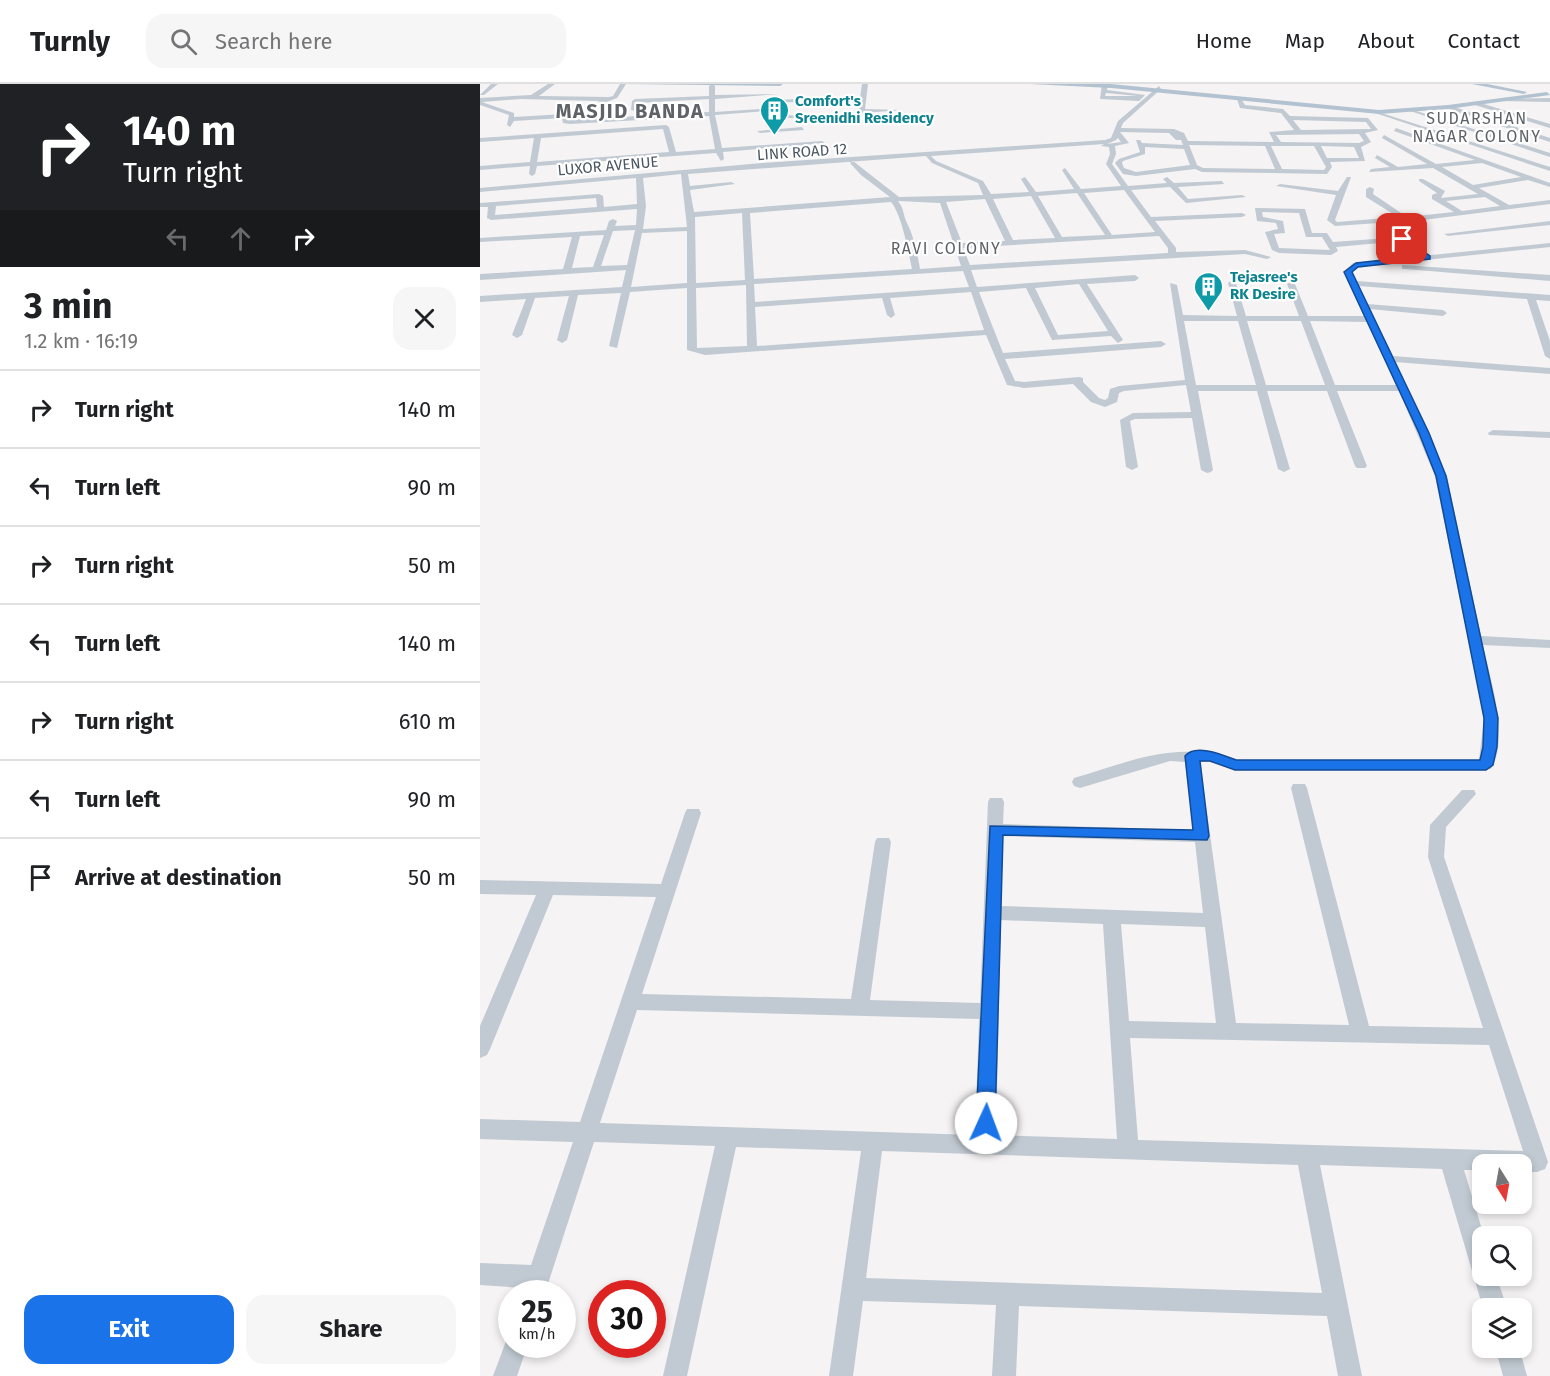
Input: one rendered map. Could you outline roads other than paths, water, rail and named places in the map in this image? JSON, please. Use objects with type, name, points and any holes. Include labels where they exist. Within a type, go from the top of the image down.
[{"type":"main road","points":[[628,84],[642,89],[667,84],[699,85],[712,91],[723,85],[780,84]]},
{"type":"main road","points":[[1033,84],[1160,89],[1343,109]]},
{"type":"main road","points":[[1475,84],[1545,96]]},
{"type":"main road","points":[[1487,84],[1545,96]]},
{"type":"main road","points":[[1110,86],[1160,89],[1241,103],[1377,111],[1477,104],[1517,94],[1512,90]]},
{"type":"main road","points":[[1377,111],[1545,96]]},
{"type":"street","points":[[481,99],[495,84]]},
{"type":"street","points":[[533,97],[552,84]]},
{"type":"street","points":[[617,96],[623,84]]},
{"type":"street","points":[[865,84],[866,108],[862,111],[900,110]]},
{"type":"street","points":[[745,96],[746,85]]},
{"type":"street","points":[[1110,86],[1142,94],[1139,99],[1133,100],[1102,98],[1110,86]]},
{"type":"street","points":[[586,106],[642,89]]},
{"type":"street","points":[[632,96],[642,89]]},
{"type":"street","name":"LINK ROAD 12","points":[[738,169],[1106,142],[1112,140],[1120,122],[1160,89]]},
{"type":"street","points":[[506,97],[516,91]]},
{"type":"street","points":[[559,98],[567,91]]},
{"type":"street","points":[[712,91],[712,117],[725,170]]},
{"type":"street","points":[[634,110],[635,101],[712,91]]},
{"type":"street","points":[[662,96],[712,91],[745,96],[795,97]]},
{"type":"street","points":[[481,99],[617,96]]},
{"type":"street","points":[[499,139],[521,97]]},
{"type":"street","points":[[616,120],[618,112],[774,102],[795,97]]},
{"type":"street","points":[[793,117],[795,97]]},
{"type":"street","points":[[481,99],[512,115],[568,112],[565,122],[776,114],[826,118]]},
{"type":"street","points":[[812,101],[866,100]]},
{"type":"street","points":[[769,123],[776,114],[774,102]]},
{"type":"street","points":[[1257,104],[1280,110],[1299,132]]},
{"type":"street","points":[[1477,104],[1550,126]]},
{"type":"street","points":[[1448,107],[1550,140]]},
{"type":"street","points":[[480,110],[496,108]]},
{"type":"street","points":[[1412,110],[1550,155]]},
{"type":"street","points":[[1377,111],[1550,170]]},
{"type":"street","points":[[712,117],[744,120]]},
{"type":"street","points":[[1279,144],[1271,133],[1375,130],[1364,119],[1287,118]]},
{"type":"street","points":[[480,140],[666,127],[673,154]]},
{"type":"street","points":[[766,147],[759,128],[802,129]]},
{"type":"street","points":[[625,129],[625,139]]},
{"type":"street","points":[[1117,132],[1135,129],[1181,133],[1195,167]]},
{"type":"street","points":[[1135,129],[1143,153],[1118,163],[1120,169],[1132,174],[1195,167],[1280,173],[1327,172],[1329,169],[1326,160],[1317,146]]},
{"type":"street","points":[[1396,130],[1550,185]]},
{"type":"street","points":[[1174,131],[1178,139]]},
{"type":"street","points":[[582,142],[583,132]]},
{"type":"street","name":"LINK ROAD 12","points":[[738,169],[1112,146],[1126,143],[1117,132]]},
{"type":"street","points":[[1142,147],[1267,144],[1359,146],[1367,143],[1361,132]]},
{"type":"street","points":[[1455,151],[1550,133]]},
{"type":"street","points":[[531,186],[538,136]]},
{"type":"street","points":[[1384,137],[1509,208]]},
{"type":"street","points":[[1393,142],[1425,140]]},
{"type":"street","points":[[480,168],[493,164],[533,164],[822,143]]},
{"type":"street","points":[[1267,144],[1280,173]]},
{"type":"street","points":[[1112,146],[1108,164],[1124,188],[1172,248],[1172,255]]},
{"type":"street","points":[[1326,160],[1364,160],[1359,146]]},
{"type":"street","points":[[626,148],[626,157]]},
{"type":"street","points":[[582,151],[582,160]]},
{"type":"street","points":[[929,157],[934,162],[981,182],[1010,243]]},
{"type":"street","points":[[1111,157],[1124,159]]},
{"type":"street","points":[[1377,157],[1410,178]]},
{"type":"street","points":[[1371,171],[1482,161]]},
{"type":"street","points":[[853,163],[895,200],[903,217],[902,222],[908,230],[916,270]]},
{"type":"street","points":[[1484,171],[1499,168]]},
{"type":"street","name":"LUXOR AVENUE","points":[[480,190],[738,169]]},
{"type":"street","points":[[1065,170],[1110,237]]},
{"type":"street","points":[[684,173],[692,215],[692,350],[705,352],[989,332]]},
{"type":"street","points":[[614,346],[639,229],[642,206],[639,177]]},
{"type":"street","points":[[1473,187],[1529,177]]},
{"type":"street","points":[[1349,178],[1330,223],[1376,222],[1402,217],[1423,218],[1549,202]]},
{"type":"street","points":[[1025,179],[1060,240]]},
{"type":"street","points":[[600,180],[601,209]]},
{"type":"street","points":[[1421,180],[1442,193],[1434,196],[1459,212]]},
{"type":"street","points":[[1169,182],[1209,228]]},
{"type":"street","points":[[692,215],[895,200],[937,200],[986,195],[1124,188],[1169,182],[1222,183]]},
{"type":"street","points":[[687,188],[731,184]]},
{"type":"street","points":[[1281,185],[1340,195]]},
{"type":"street","points":[[1370,189],[1368,195],[1402,217]]},
{"type":"street","points":[[1530,194],[1549,202]]},
{"type":"street","points":[[484,205],[599,195]]},
{"type":"street","points":[[1284,196],[1340,195]]},
{"type":"street","points":[[1444,199],[1486,195]]},
{"type":"street","points":[[1186,201],[1242,197]]},
{"type":"street","points":[[937,200],[943,202],[964,267],[1011,383],[1024,385],[1077,380],[1095,400],[1105,404],[1112,401],[1114,391],[1118,389],[1192,385],[1262,388],[1403,388]]},
{"type":"street","points":[[480,214],[483,213],[484,205]]},
{"type":"street","points":[[484,205],[490,218],[486,228]]},
{"type":"street","points":[[490,218],[642,206]]},
{"type":"street","points":[[1258,210],[1300,210],[1307,223],[1309,235],[1324,235],[1331,245],[1334,251],[1331,253],[1276,250],[1269,232],[1282,231],[1279,221],[1260,219],[1258,210]]},
{"type":"street","points":[[746,212],[752,349]]},
{"type":"street","points":[[537,225],[539,214]]},
{"type":"street","points":[[1149,219],[1242,215]]},
{"type":"street","points":[[1423,218],[1458,240]]},
{"type":"street","points":[[1376,222],[1410,245]]},
{"type":"street","points":[[1448,234],[1550,223]]},
{"type":"street","points":[[586,225],[639,229],[691,229]]},
{"type":"street","points":[[1537,225],[1550,233]]},
{"type":"street","points":[[480,240],[578,234],[611,227]]},
{"type":"street","points":[[596,269],[611,227]]},
{"type":"street","points":[[567,271],[578,234]]},
{"type":"street","points":[[957,246],[1161,234]]},
{"type":"street","points":[[1331,245],[1402,239]]},
{"type":"street","points":[[1080,782],[1170,756],[1211,757],[1235,765],[1486,765],[1490,747],[1491,718],[1441,476],[1403,388],[1362,306],[1348,272],[1349,268],[1423,255],[1550,245]]},
{"type":"street","points":[[480,299],[1172,255],[1245,252],[1267,257]]},
{"type":"street","points":[[1470,272],[1472,252]]},
{"type":"street","points":[[1372,264],[1550,278]]},
{"type":"street","points":[[480,277],[630,267]]},
{"type":"street","points":[[750,305],[1135,278]]},
{"type":"street","points":[[1082,282],[1122,347]]},
{"type":"street","points":[[1232,283],[1244,319],[1284,469]]},
{"type":"street","points":[[1353,283],[1550,298]]},
{"type":"street","points":[[1291,284],[1361,466]]},
{"type":"street","points":[[1029,285],[1061,352]]},
{"type":"street","points":[[1173,285],[1207,470]]},
{"type":"street","points":[[562,340],[574,293]]},
{"type":"street","points":[[885,295],[891,315]]},
{"type":"street","points":[[517,335],[531,296]]},
{"type":"street","points":[[1531,297],[1550,356]]},
{"type":"street","points":[[1362,306],[1443,313]]},
{"type":"street","points":[[1180,318],[1369,319]]},
{"type":"street","points":[[1054,338],[1114,333]]},
{"type":"street","points":[[1001,356],[1161,344]]},
{"type":"street","points":[[1389,358],[1550,371]]},
{"type":"street","points":[[1132,467],[1125,420],[1133,416],[1197,416]]},
{"type":"street","points":[[1492,433],[1550,435]]},
{"type":"street","points":[[1474,640],[1550,644]]},
{"type":"street","points":[[1192,756],[1227,1031]]},
{"type":"street","points":[[1299,788],[1361,1034]]},
{"type":"street","points":[[480,1129],[1537,1162],[1436,857],[1438,825],[1468,794]]},
{"type":"street","points":[[985,1145],[996,802]]},
{"type":"street","points":[[538,1280],[693,813]]},
{"type":"street","points":[[995,830],[1201,836]]},
{"type":"street","points":[[860,1006],[883,842]]},
{"type":"street","points":[[480,887],[667,891]]},
{"type":"street","points":[[480,1049],[547,889]]},
{"type":"street","points":[[992,913],[1213,920]]},
{"type":"street","points":[[1112,918],[1128,1149]]},
{"type":"street","points":[[632,1002],[989,1011]]},
{"type":"street","points":[[1120,1029],[1494,1037]]},
{"type":"street","points":[[675,1376],[728,1137]]},
{"type":"street","points":[[841,1376],[873,1141]]},
{"type":"street","points":[[1308,1155],[1350,1376]]},
{"type":"street","points":[[1450,1160],[1472,1232]]},
{"type":"street","points":[[480,1274],[511,1280]]},
{"type":"street","points":[[853,1289],[1336,1305]]},
{"type":"street","points":[[1004,1376],[1008,1294]]},
{"type":"street","points":[[505,1376],[511,1358]]},
{"type":"street","points":[[1510,1358],[1515,1376]]},
{"type":"place","name":"Comfort's Sreenidhi Residency","points":[[774,136]]},
{"type":"place","name":"Tejasree's RK Desire","points":[[1209,312]]},
{"type":"district","name":"MASJID BANDA","points":[[630,111]]},
{"type":"district","name":"SUDARSHAN NAGAR COLONY","points":[[1477,127]]},
{"type":"district","name":"RAVI COLONY","points":[[946,248]]}]
